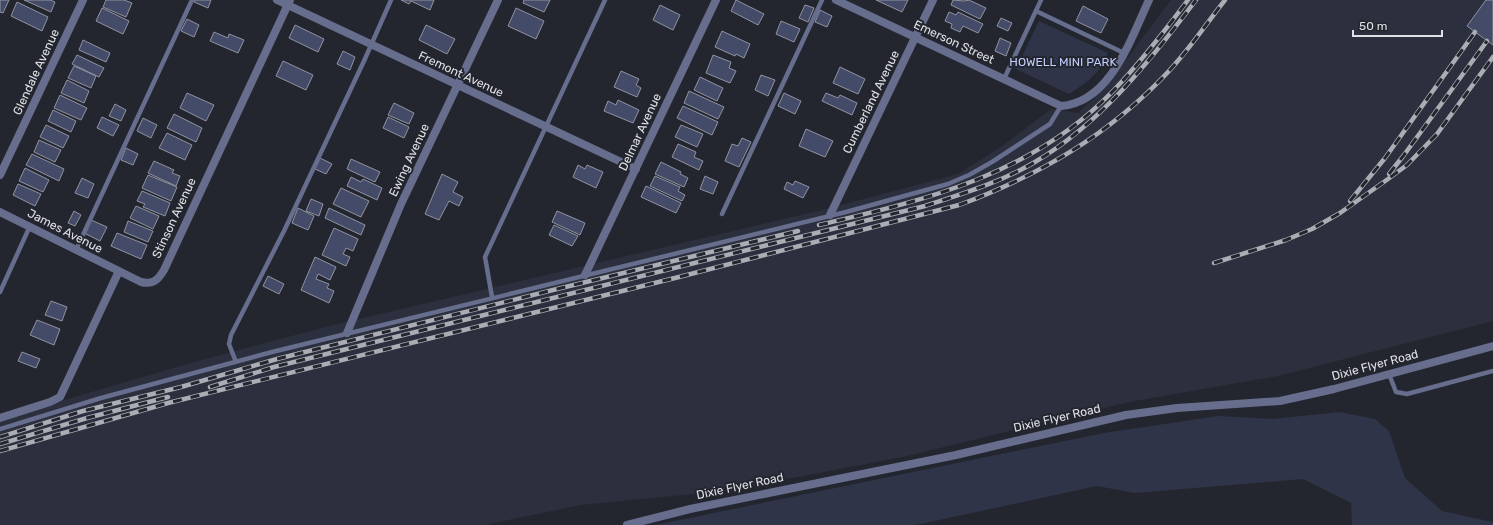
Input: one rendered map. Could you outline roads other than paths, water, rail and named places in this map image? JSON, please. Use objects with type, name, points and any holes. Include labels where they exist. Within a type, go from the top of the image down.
[{"type":"street","name":"Glendale Avenue","points":[[0,176],[83,0]]},
{"type":"street","name":"Fremont Avenue","points":[[276,0],[289,3],[371,44],[636,169]]},
{"type":"street","name":"Ewing Avenue","points":[[347,333],[401,204],[498,0]]},
{"type":"street","name":"Delmar Avenue","points":[[585,275],[716,0]]},
{"type":"street","name":"Emerson Street","points":[[836,0],[1061,106]]},
{"type":"street","name":"Cumberland Avenue","points":[[830,215],[933,0]]},
{"type":"street","points":[[1061,106],[1077,102],[1091,94],[1107,79],[1124,52],[1149,0]]},
{"type":"street","name":"Stinson Avenue","points":[[119,271],[149,284],[159,277],[289,3]]},
{"type":"street","name":"James Avenue","points":[[0,212],[119,271]]},
{"type":"street","points":[[0,418],[57,399],[63,392],[119,271]]},
{"type":"street","name":"Dixie Flyer Road","points":[[627,525],[762,493],[956,455],[1126,415],[1177,408],[1280,401],[1493,346]]},
{"type":"lane","points":[[76,250],[192,0]]},
{"type":"lane","points":[[236,362],[229,344],[231,335],[284,231],[391,0]]},
{"type":"lane","points":[[492,297],[485,257],[605,0]]},
{"type":"lane","points":[[722,214],[822,0]]},
{"type":"lane","points":[[1004,79],[1041,0]]},
{"type":"lane","points":[[1036,11],[1124,52]]},
{"type":"lane","points":[[0,429],[101,398],[347,333],[830,215],[925,190],[969,175],[1050,124],[1061,106]]},
{"type":"lane","points":[[0,292],[30,226]]},
{"type":"lane","points":[[1389,374],[1396,392],[1407,394],[1493,371]]},
{"type":"railway","points":[[819,225],[938,194],[976,180],[1013,163],[1048,143],[1082,120],[1113,91],[1152,47],[1188,0]]},
{"type":"railway","points":[[210,387],[274,367],[925,206],[981,187],[1009,176],[1035,162],[1082,129],[1103,110],[1142,68],[1196,0]]},
{"type":"railway","points":[[0,451],[168,403],[679,277],[959,205],[1018,180],[1045,166],[1072,151],[1122,115],[1145,95],[1176,64],[1225,0]]},
{"type":"railway","points":[[1350,201],[1385,158],[1475,32]]},
{"type":"railway","points":[[1389,174],[1487,41]]},
{"type":"railway","points":[[1214,263],[1286,240],[1312,229],[1340,213],[1407,165],[1437,134],[1493,57]]},
{"type":"railway","points":[[0,437],[83,411],[181,387],[277,359],[798,231]]},
{"type":"railway","points":[[0,444],[87,418],[168,397]]},
{"type":"park label","name":"HOWELL MINI PARK","points":[[1063,62]]}]
